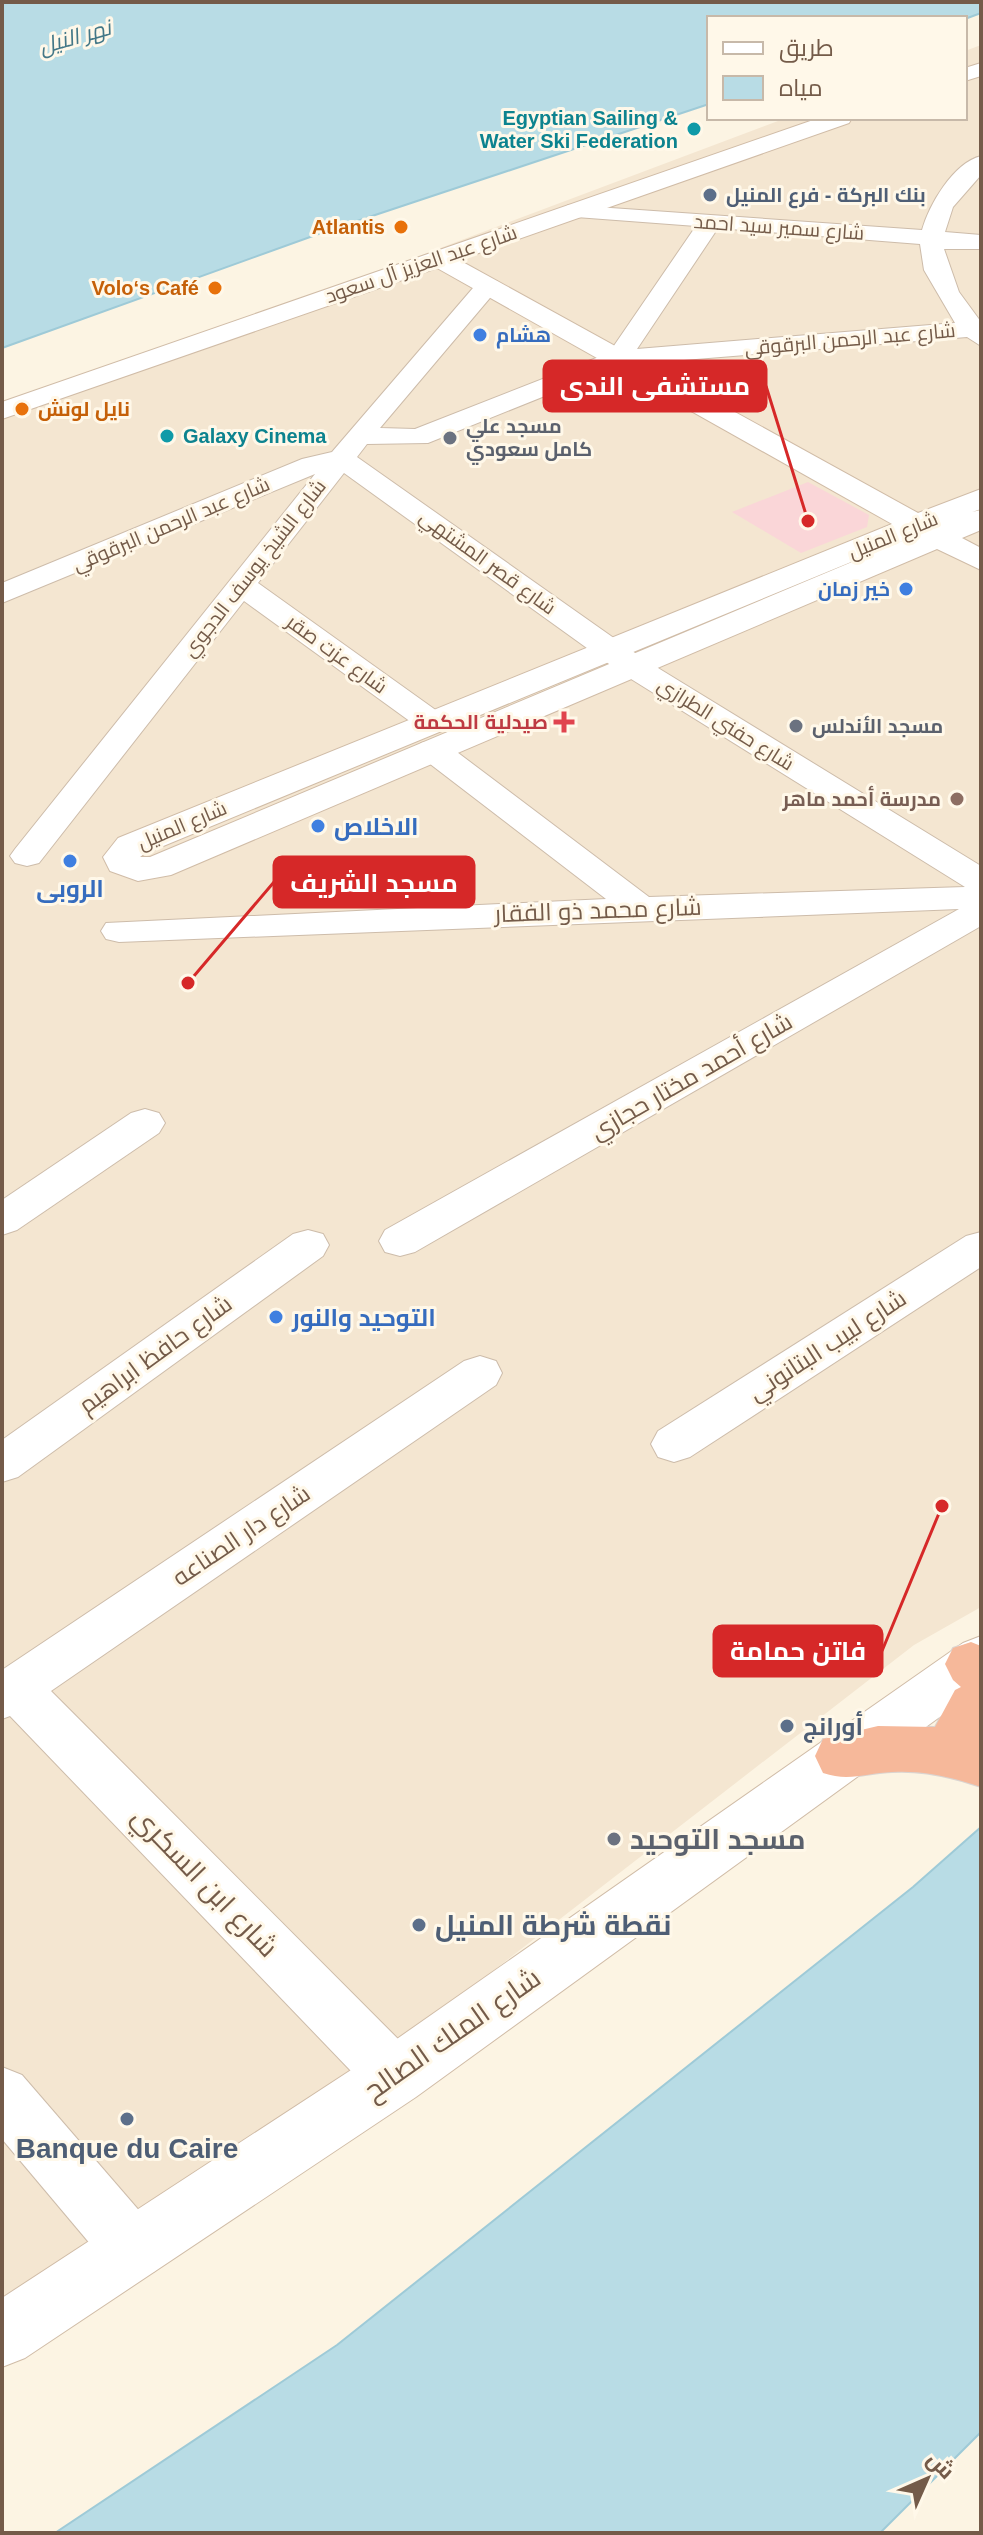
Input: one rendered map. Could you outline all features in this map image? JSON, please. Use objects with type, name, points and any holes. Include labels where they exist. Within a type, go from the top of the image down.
[{"type":"highway","points":[[979,1674],[973,1706],[961,1726],[968,1750],[979,1762]]},
{"type":"highway","points":[[842,1756],[879,1747],[918,1747],[979,1762]]},
{"type":"main road","name":"شارع عبد العزيز آل سعود","points":[[2,411],[835,120]]},
{"type":"main road","points":[[438,258],[981,561]]},
{"type":"main road","name":"شارع المنيل","points":[[433,736],[158,867],[138,870],[123,863],[121,857],[131,846],[433,736],[623,659],[927,531],[981,498]]},
{"type":"main road","name":"شارع المنيل","points":[[927,531],[981,519]]},
{"type":"main road","name":"شارع الملك الصالح","points":[[2,2335],[395,2076],[842,1756],[979,1674]]},
{"type":"street","points":[[977,333],[939,278],[932,238],[933,219],[945,197],[981,163]]},
{"type":"street","name":"شارع سمير سيد احمد","points":[[576,210],[710,223],[981,242]]},
{"type":"street","points":[[618,358],[710,223]]},
{"type":"street","name":"شارع الشيخ يوسف الدجوي","points":[[27,856],[350,447],[488,286]]},
{"type":"street","name":"شارع عبد الرحمن البرقوقي","points":[[10,582],[320,462],[350,447],[418,437],[618,358],[977,333]]},
{"type":"street","name":"شارع قصر المشتهي","points":[[350,447],[623,659]]},
{"type":"street","name":"شارع عزت صقر","points":[[241,585],[433,736],[641,908]]},
{"type":"street","name":"شارع حفني الطرازي","points":[[623,659],[981,881]]},
{"type":"street","name":"شارع محمد ذو الفقار","points":[[119,931],[641,908],[981,897]]},
{"type":"street","name":"شارع أحمد مختار حجازي","points":[[400,1241],[981,911]]},
{"type":"street","points":[[2,1220],[145,1123]]},
{"type":"street","name":"شارع حافظ ابراهيم","points":[[2,1464],[308,1245]]},
{"type":"street","name":"شارع لبيب البتانوني","points":[[674,1444],[981,1247]]},
{"type":"street","name":"شارع دار الصناعه","points":[[8,1693],[480,1373]]},
{"type":"street","name":"شارع ابن السكري","points":[[8,1693],[395,2076]]},
{"type":"street","points":[[2,2095],[134,2250]]},
{"type":"shaded area","points":[[981,45],[981,1607],[914,1645],[2,2351],[2,413],[781,120],[967,120],[967,50]]},
{"type":"shaded area","points":[[808,482],[869,515],[867,527],[801,553],[732,512]]},
{"type":"water","name":"نهر النيل","points":[[2,2],[981,2],[981,13],[967,18],[707,16],[707,105],[324,232],[2,348]]},
{"type":"water","points":[[981,1827],[981,2432],[880,2533],[55,2533],[337,2345],[913,1887]]},
{"type":"place","name":"Egyptian Sailing & Water Ski Federation","points":[[694,129]]},
{"type":"place","name":"بنك البركة - فرع المنيل","points":[[710,195]]},
{"type":"place","name":"Atlantis","points":[[401,227]]},
{"type":"place","name":"Volo‘s Café","points":[[215,288]]},
{"type":"place","name":"هشام","points":[[480,335]]},
{"type":"place","name":"نايل لونش","points":[[22,409]]},
{"type":"place","name":"Galaxy Cinema","points":[[167,436]]},
{"type":"place","name":"مسجد علي كامل سعودي","points":[[450,438]]},
{"type":"place","name":"مستشفى الندى","points":[[808,521]]},
{"type":"place","name":"خير زمان","points":[[906,589]]},
{"type":"place","name":"صيدلية الحكمة","points":[[564,722]]},
{"type":"place","name":"مسجد الأندلس","points":[[796,726]]},
{"type":"place","name":"مدرسة أحمد ماهر","points":[[957,799]]},
{"type":"place","name":"الاخلاص","points":[[318,826]]},
{"type":"place","name":"الروبى","points":[[70,861]]},
{"type":"place","name":"مسجد الشريف","points":[[188,983]]},
{"type":"place","name":"التوحيد والنور","points":[[276,1317]]},
{"type":"place","name":"فاتن حمامة","points":[[942,1506]]},
{"type":"place","name":"أورانج","points":[[787,1726]]},
{"type":"place","name":"مسجد التوحيد","points":[[614,1839]]},
{"type":"place","name":"نقطة شرطة المنيل","points":[[419,1925]]},
{"type":"place","name":"Banque du Caire","points":[[127,2119]]}]
